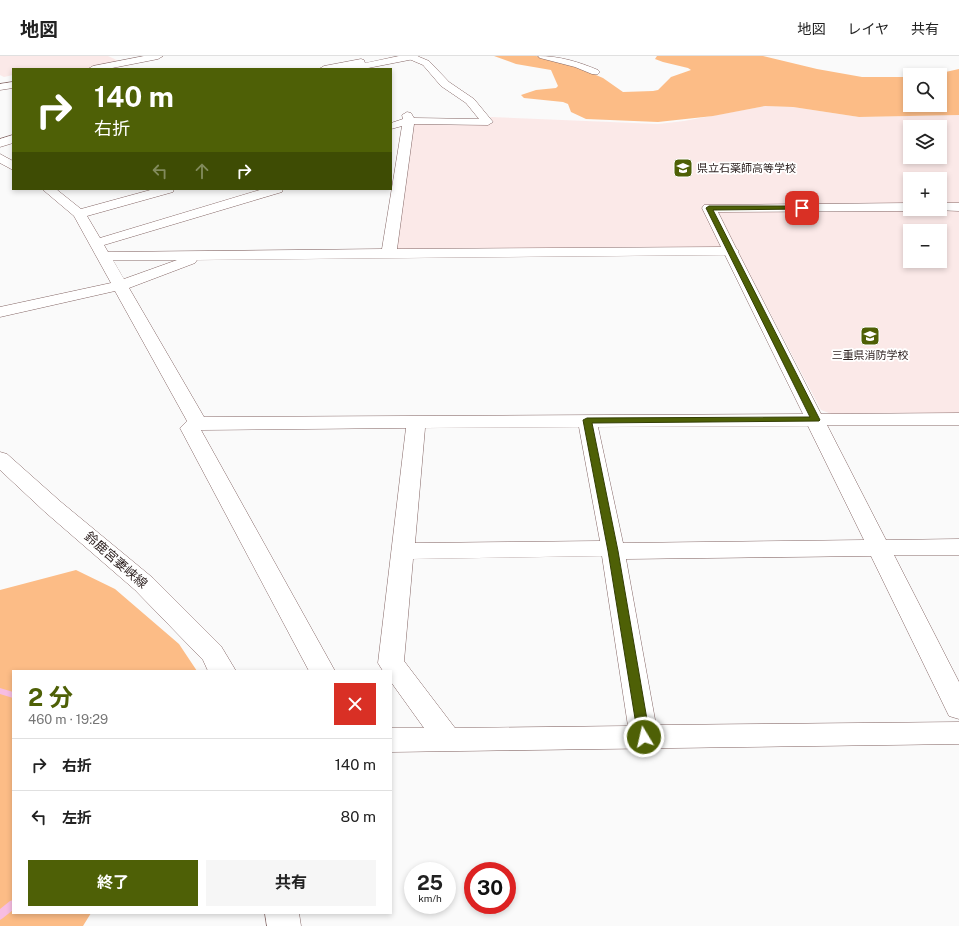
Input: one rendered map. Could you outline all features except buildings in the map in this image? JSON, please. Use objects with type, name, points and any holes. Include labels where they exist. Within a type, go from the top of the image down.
[{"type":"main road","points":[[329,68],[391,56]]},
{"type":"main road","points":[[353,68],[416,56]]},
{"type":"main road","points":[[0,136],[12,133]]},
{"type":"main road","points":[[0,143],[12,139]]},
{"type":"main road","name":"鈴鹿宮妻峡線","points":[[0,458],[53,507],[144,584],[212,653],[221,670]]},
{"type":"main road","points":[[282,914],[284,926]]},
{"type":"street","points":[[98,68],[158,56]]},
{"type":"street","points":[[392,126],[408,118],[488,122],[470,101],[445,84],[426,63],[416,56]]},
{"type":"street","points":[[543,56],[578,65],[595,72]]},
{"type":"street","points":[[0,88],[12,85]]},
{"type":"street","points":[[389,253],[405,150],[408,118]]},
{"type":"street","points":[[392,155],[405,150]]},
{"type":"street","points":[[0,158],[12,165]]},
{"type":"street","points":[[49,190],[79,214],[198,423]]},
{"type":"street","points":[[79,214],[164,190]]},
{"type":"street","points":[[100,250],[274,190]]},
{"type":"street","points":[[903,207],[709,208],[732,251],[959,708]]},
{"type":"street","points":[[947,207],[959,207]]},
{"type":"street","points":[[100,250],[204,255],[732,251]]},
{"type":"street","points":[[0,312],[119,286],[204,255]]},
{"type":"street","points":[[321,670],[190,428],[198,423],[959,419]]},
{"type":"street","points":[[587,420],[613,549],[644,737]]},
{"type":"street","points":[[416,422],[392,663],[448,739]]},
{"type":"street","points":[[404,551],[959,547]]},
{"type":"street","points":[[392,740],[959,733]]},
{"type":"shaded area","points":[[0,56],[108,56],[121,62],[91,68],[12,68],[12,75],[4,77],[0,75]]},
{"type":"shaded area","points":[[494,56],[536,56],[570,64],[603,78],[623,92],[658,90],[671,77],[691,70],[655,59],[657,56],[763,56],[817,69],[862,77],[903,77],[903,112],[947,112],[947,72],[959,69],[959,115],[859,117],[793,107],[765,106],[713,116],[658,122],[586,119],[571,112],[568,104],[563,102],[524,98],[521,95],[536,90],[556,88],[558,86],[551,70],[516,64]]},
{"type":"shaded area","name":"県立石薬師高等学校","points":[[765,106],[793,107],[859,117],[959,115],[959,204],[947,204],[947,172],[903,172],[903,205],[705,206],[722,246],[719,248],[400,250],[396,248],[414,124],[493,123],[490,117],[658,124],[684,121]]},
{"type":"shaded area","name":"三重県消防学校","points":[[720,210],[903,210],[903,216],[947,216],[947,210],[959,210],[959,415],[834,415],[821,410],[717,212]]},
{"type":"shaded area","points":[[76,570],[115,589],[179,644],[196,670],[12,670],[12,914],[90,914],[83,926],[0,926],[0,590]]},
{"type":"waterway","points":[[0,691],[12,695]]},
{"type":"waterway","points":[[0,915],[12,905]]},
{"type":"place","name":"県立石薬師高等学校","points":[[683,168]]},
{"type":"place","name":"三重県消防学校","points":[[870,336]]},
{"type":"route","points":[[644,737],[613,551],[587,420],[816,420],[709,208],[802,208]]}]
